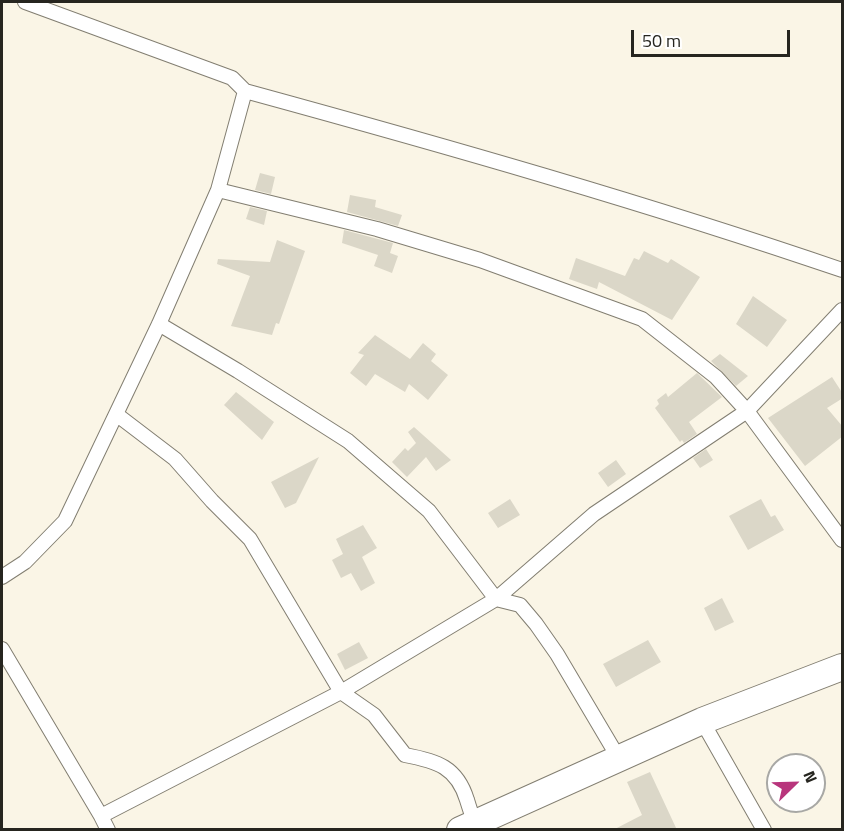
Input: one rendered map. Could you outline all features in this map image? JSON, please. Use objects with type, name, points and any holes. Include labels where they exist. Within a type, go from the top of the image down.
[{"type":"street","points":[[471,827],[618,757],[702,721],[843,667]]},
{"type":"lane","points":[[25,2],[232,78],[245,91],[562,181],[843,270]]},
{"type":"lane","points":[[2,577],[25,562],[65,521],[159,324],[218,190],[245,91]]},
{"type":"lane","points":[[218,190],[377,230],[480,260],[642,319],[716,377],[747,411],[843,540]]},
{"type":"lane","points":[[102,816],[341,692],[496,599],[594,514],[747,411],[843,310]]},
{"type":"lane","points":[[159,324],[348,441],[429,511],[496,599],[520,605],[536,624],[557,654],[618,757]]},
{"type":"lane","points":[[116,414],[175,459],[250,539],[341,692],[374,715],[405,755],[452,771],[463,784],[471,827]]},
{"type":"lane","points":[[2,649],[102,816],[108,830]]},
{"type":"lane","points":[[702,721],[764,830]]},
{"type":"building","points":[[260,173],[275,177],[271,194],[255,190]]},
{"type":"building","points":[[350,195],[376,200],[375,207],[402,215],[398,226],[347,212]]},
{"type":"building","points":[[250,207],[267,211],[264,225],[246,219]]},
{"type":"building","points":[[344,230],[393,243],[390,253],[398,256],[392,273],[374,266],[378,255],[342,243]]},
{"type":"building","points":[[277,240],[305,251],[279,324],[276,323],[272,335],[231,326],[250,276],[217,264],[218,259],[270,262]]},
{"type":"building","points":[[644,251],[668,263],[671,259],[700,277],[672,320],[599,282],[597,289],[569,279],[576,258],[625,276],[634,258],[639,260]]},
{"type":"building","points":[[753,296],[787,320],[767,347],[736,324]]},
{"type":"building","points":[[375,335],[410,359],[423,343],[436,354],[431,361],[448,375],[428,400],[409,384],[405,392],[375,374],[366,386],[350,373],[364,355],[358,353]]},
{"type":"building","points":[[720,354],[748,376],[736,386],[711,361]]},
{"type":"building","points":[[697,373],[722,397],[689,422],[697,434],[684,443],[682,440],[680,442],[655,408],[659,404],[657,400],[666,393],[668,397]]},
{"type":"building","points":[[832,377],[843,394],[843,398],[827,408],[843,427],[843,436],[805,466],[768,418]]},
{"type":"building","points":[[236,392],[274,422],[262,440],[224,405]]},
{"type":"building","points":[[414,427],[451,460],[436,471],[426,457],[407,477],[392,462],[405,448],[408,451],[416,443],[408,432]]},
{"type":"building","points":[[706,449],[713,460],[700,468],[693,458]]},
{"type":"building","points":[[319,457],[296,503],[285,508],[271,482]]},
{"type":"building","points":[[616,460],[626,474],[608,487],[598,473]]},
{"type":"building","points":[[510,499],[520,515],[498,528],[488,513]]},
{"type":"building","points":[[761,499],[771,517],[775,515],[784,530],[748,550],[729,516]]},
{"type":"building","points":[[363,525],[377,548],[362,557],[375,583],[361,591],[351,573],[341,578],[332,560],[343,554],[336,539]]},
{"type":"building","points":[[722,598],[734,622],[715,631],[704,608]]},
{"type":"building","points":[[648,640],[661,662],[616,687],[603,664]]},
{"type":"building","points":[[359,642],[368,658],[345,670],[337,654]]},
{"type":"building","points":[[650,772],[677,830],[613,830],[642,815],[627,782]]}]
